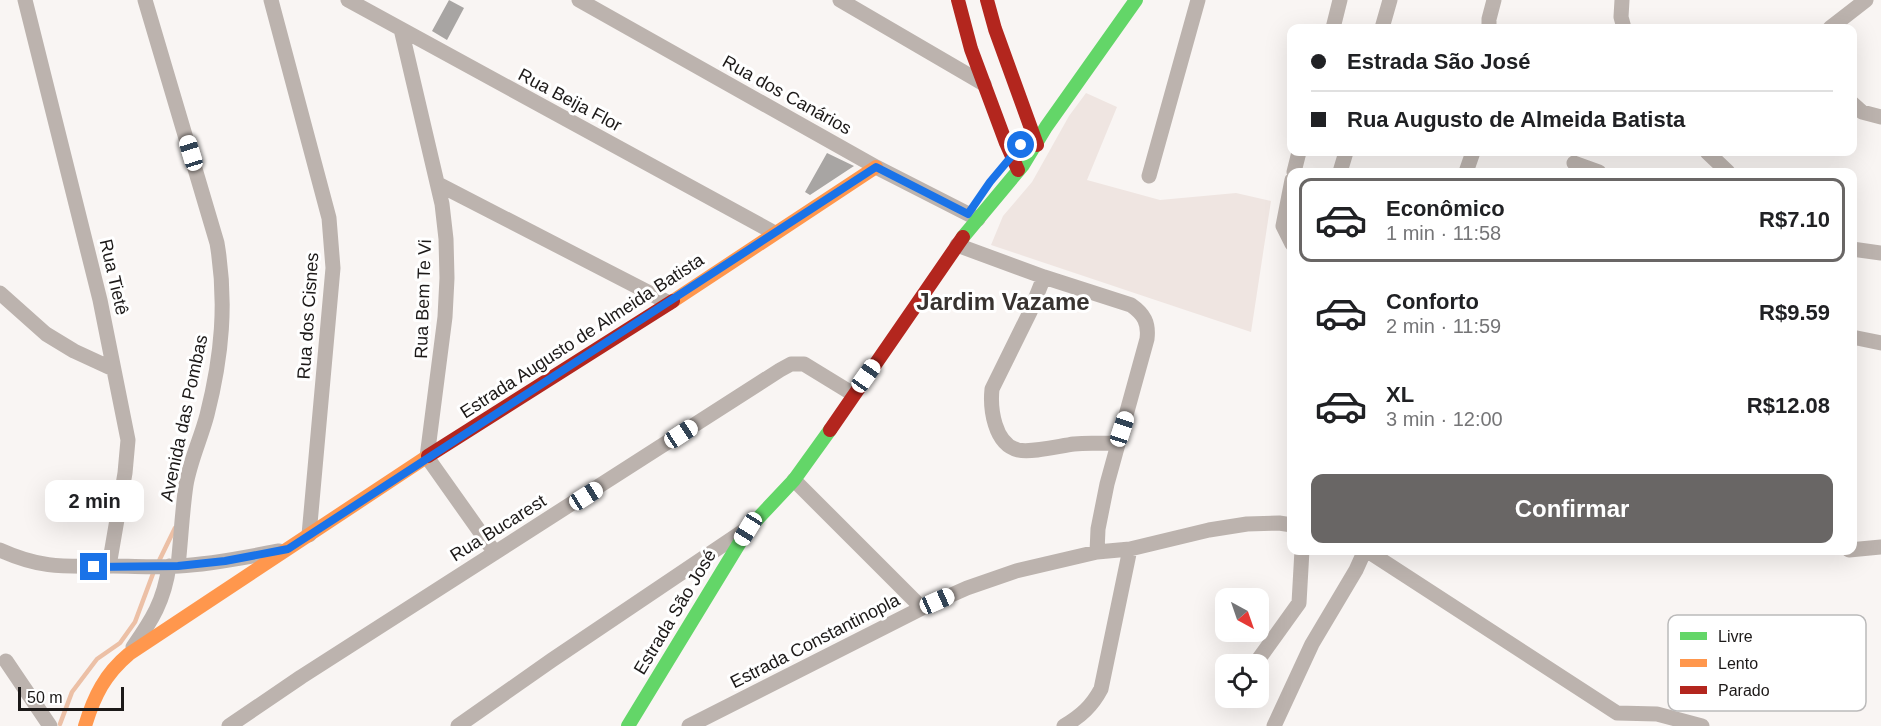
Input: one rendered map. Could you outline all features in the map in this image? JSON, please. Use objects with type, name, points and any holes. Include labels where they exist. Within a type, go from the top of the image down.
[{"type":"street","name":"Rua Tietê","points":[[25,0],[100,300],[128,440],[119,515],[109,566]]},
{"type":"street","name":"Avenida das Pombas","points":[[129,654],[151,622],[163,599],[186,485],[207,415],[224,315],[217,243],[145,0]]},
{"type":"street","name":"Rua dos Cisnes","points":[[271,0],[309,138],[332,236],[333,268],[309,535]]},
{"type":"street","name":"Rua Beija Flor","points":[[348,0],[773,232]]},
{"type":"street","name":"Rua dos Canários","points":[[579,0],[971,221]]},
{"type":"street","points":[[840,0],[984,84]]},
{"type":"street","points":[[987,0],[1035,139]]},
{"type":"street","name":"Estrada São José","points":[[1008,161],[1046,127],[1136,0]]},
{"type":"street","points":[[1149,176],[1198,0]]},
{"type":"street","points":[[1334,24],[1340,0]]},
{"type":"street","points":[[1383,24],[1390,0]]},
{"type":"street","points":[[1489,24],[1494,0]]},
{"type":"street","points":[[1622,0],[1623,24]]},
{"type":"street","points":[[1835,24],[1866,0]]},
{"type":"street","points":[[960,2],[1008,161],[1018,170]]},
{"type":"street","name":"Rua Bem Te Vi","points":[[401,29],[442,204],[447,278],[443,342],[427,457]]},
{"type":"street","points":[[1857,108],[1862,112],[1881,117]]},
{"type":"street","name":"Estrada São José","points":[[971,221],[1018,170],[1035,139]]},
{"type":"street","points":[[1711,156],[1724,168]]},
{"type":"street","points":[[1574,163],[1588,168]]},
{"type":"street","name":"Estrada Augusto de Almeida Batista","points":[[85,726],[91,705],[102,681],[129,654],[427,457],[669,303],[773,232],[876,167]]},
{"type":"street","points":[[438,184],[669,303]]},
{"type":"street","name":"Estrada São José","points":[[628,726],[748,529],[794,480],[957,245],[985,190]]},
{"type":"street","points":[[1287,206],[1283,226],[1287,234]]},
{"type":"street","points":[[957,245],[1044,277],[1131,305],[1142,315],[1148,328],[1127,414],[1117,443],[1098,529],[1097,552]]},
{"type":"street","points":[[1857,250],[1881,253]]},
{"type":"street","points":[[1044,277],[1030,312],[992,389],[991,403],[995,423],[1001,436],[1017,450],[1117,443]]},
{"type":"street","points":[[0,293],[46,334],[74,351],[114,369]]},
{"type":"street","points":[[1857,338],[1881,343]]},
{"type":"street","name":"Rua Bucarest","points":[[236,724],[301,677],[791,364],[804,364],[853,394]]},
{"type":"street","points":[[427,457],[495,553]]},
{"type":"street","points":[[794,480],[922,608]]},
{"type":"street","name":"Estrada Constantinopla","points":[[689,726],[922,608],[967,588],[1016,571],[1097,552],[1130,549],[1209,530],[1247,524],[1287,524]]},
{"type":"street","points":[[458,726],[748,529]]},
{"type":"street","points":[[1857,550],[1881,548]]},
{"type":"street","points":[[0,550],[33,563],[49,566],[171,566],[225,561],[288,549]]},
{"type":"street","points":[[1064,726],[1092,705],[1101,689],[1130,549]]},
{"type":"street","points":[[1262,654],[1299,603],[1302,555]]},
{"type":"street","points":[[1274,726],[1312,644],[1363,555]]},
{"type":"street","points":[[1372,555],[1616,719],[1657,714],[1702,726]]},
{"type":"street","points":[[6,661],[45,720]]},
{"type":"shaded area","points":[[1086,93],[1117,107],[1087,180],[1160,200],[1236,193],[1271,201],[1251,332],[991,245],[1003,216],[1032,182],[1069,116]]},
{"type":"building","points":[[449,0],[464,8],[447,40],[432,31]]},
{"type":"building","points":[[827,153],[854,166],[810,195],[805,192]]},
{"type":"waterway","points":[[158,563],[175,528]]},
{"type":"waterway","points":[[60,724],[72,692],[97,659],[120,643],[135,622],[154,571]]},
{"type":"traffic: fast","points":[[963,237],[1023,165],[1046,127],[1136,0]]},
{"type":"traffic: fast","points":[[628,726],[748,529],[794,480],[830,430]]},
{"type":"traffic: slow","points":[[673,301],[876,167]]},
{"type":"traffic: slow","points":[[85,726],[101,686],[113,669],[129,654],[428,456]]},
{"type":"traffic: jam","points":[[958,0],[971,49],[1018,170]]},
{"type":"traffic: jam","points":[[987,0],[995,29],[1037,145]]},
{"type":"traffic: jam","points":[[830,430],[963,237]]},
{"type":"traffic: jam","points":[[428,456],[673,301]]},
{"type":"district","name":"Jardim Vazame","points":[[1003,301]]},
{"type":"route","points":[[94,567],[178,566],[225,561],[288,549],[876,167],[968,214],[990,182],[1021,145]]}]
